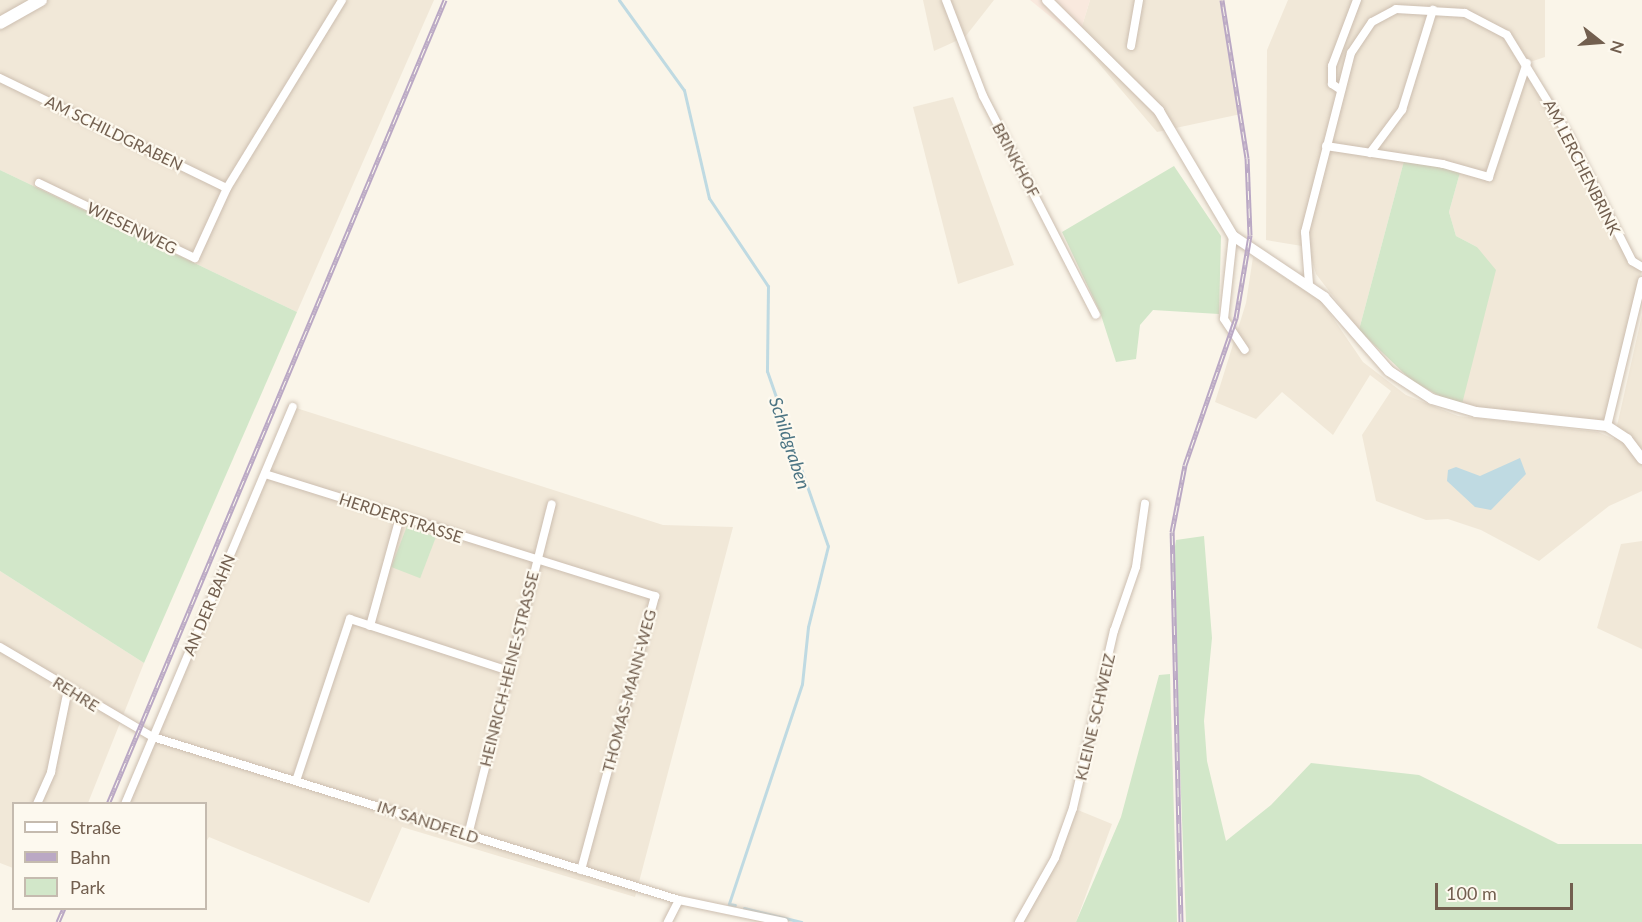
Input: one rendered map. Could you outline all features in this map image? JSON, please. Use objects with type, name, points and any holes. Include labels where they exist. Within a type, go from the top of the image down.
[{"type":"main road","points":[[0,23],[41,0]]},
{"type":"street","points":[[227,188],[342,0]]},
{"type":"street","name":"BRINKHOF","points":[[946,0],[983,96],[1096,315]]},
{"type":"street","points":[[1047,0],[1159,111],[1233,236],[1308,284],[1389,371],[1432,399],[1476,412],[1607,426],[1627,439],[1642,459]]},
{"type":"street","points":[[1131,46],[1139,0]]},
{"type":"street","points":[[1341,90],[1332,84],[1332,66],[1357,0]]},
{"type":"street","name":"AM LERCHENBRINK","points":[[1308,284],[1305,232],[1351,53],[1372,22],[1396,9],[1465,13],[1507,35],[1527,63],[1612,227],[1632,261],[1642,267]]},
{"type":"street","points":[[1370,153],[1402,110],[1432,10]]},
{"type":"street","points":[[1326,146],[1489,177],[1527,63]]},
{"type":"street","name":"AM SCHILDGRABEN","points":[[0,78],[227,188]]},
{"type":"street","name":"WIESENWEG","points":[[39,183],[195,258],[227,188]]},
{"type":"street","points":[[1233,236],[1224,319],[1245,350]]},
{"type":"street","points":[[1607,426],[1642,281]]},
{"type":"street","name":"AN DER BAHN","points":[[126,802],[293,407]]},
{"type":"street","name":"HERDERSTRASSE","points":[[265,474],[537,561]]},
{"type":"street","name":"HEINRICH-HEINE-STRASSE","points":[[468,835],[506,670],[552,504]]},
{"type":"street","name":"KLEINE SCHWEIZ","points":[[1019,922],[1055,858],[1073,808],[1114,631],[1137,567],[1145,504]]},
{"type":"street","points":[[370,626],[400,517]]},
{"type":"street","name":"THOMAS-MANN-WEG","points":[[537,561],[655,596],[581,870]]},
{"type":"street","points":[[296,781],[350,619],[506,670]]},
{"type":"street","name":"REHRE","points":[[0,647],[153,737]]},
{"type":"street","points":[[38,802],[51,772],[68,689]]},
{"type":"street","name":"IM SANDFELD","points":[[153,737],[679,900]]},
{"type":"street","points":[[668,922],[679,900],[784,922]]},
{"type":"shaded area","points":[[0,0],[434,0],[297,312],[0,170]]},
{"type":"shaded area","points":[[923,0],[994,0],[965,37],[934,51]]},
{"type":"shaded area","points":[[1030,0],[1090,0],[1078,39]]},
{"type":"shaded area","points":[[1090,0],[1222,0],[1241,114],[1157,132],[1078,39]]},
{"type":"shaded area","points":[[1288,0],[1545,0],[1545,57],[1527,63],[1612,227],[1642,269],[1604,421],[1461,408],[1482,259],[1477,247],[1456,236],[1449,212],[1461,169],[1404,161],[1359,330],[1316,274],[1308,247],[1266,240],[1267,50]]},
{"type":"shaded area","points":[[953,97],[1014,265],[958,284],[913,107]]},
{"type":"shaded area","points":[[1253,257],[1322,302],[1363,362],[1406,395],[1458,416],[1598,432],[1614,439],[1642,315],[1642,491],[1609,506],[1539,561],[1481,530],[1448,519],[1426,520],[1376,501],[1362,435],[1391,391],[1370,375],[1333,435],[1282,392],[1256,419],[1215,402],[1246,303]]},
{"type":"shaded area","points":[[293,407],[663,525],[733,527],[635,897],[402,827],[369,903],[209,837],[207,840],[207,802],[126,802]]},
{"type":"shaded area","points":[[1642,541],[1642,649],[1597,628],[1621,544]]},
{"type":"shaded area","points":[[0,571],[144,663],[88,802],[12,802],[12,868],[0,863]]},
{"type":"shaded area","points":[[1073,808],[1112,824],[1076,922],[1019,922],[1055,858]]},
{"type":"green space","points":[[1404,161],[1461,169],[1449,212],[1456,236],[1477,247],[1496,270],[1461,408],[1411,380],[1359,330]]},
{"type":"green space","points":[[1174,166],[1221,236],[1219,314],[1153,310],[1140,325],[1136,359],[1116,362],[1100,312],[1062,232]]},
{"type":"green space","points":[[0,170],[297,312],[144,663],[0,571]]},
{"type":"green space","points":[[407,526],[436,537],[420,578],[391,567]]},
{"type":"green space","points":[[1204,536],[1212,638],[1204,721],[1207,761],[1226,841],[1271,805],[1311,763],[1419,775],[1558,844],[1642,844],[1642,922],[1186,922],[1172,564],[1176,540]]},
{"type":"green space","points":[[1170,674],[1177,922],[1076,922],[1121,817],[1159,675]]},
{"type":"water","points":[[1520,458],[1526,474],[1491,510],[1475,507],[1447,481],[1448,470],[1456,467],[1480,476]]},
{"type":"waterway","name":"Schildgraben","points":[[619,0],[684,90],[709,198],[768,286],[767,371],[828,546],[808,627],[802,684],[729,904],[735,905]]},
{"type":"waterway","name":"Schildgraben","points":[[744,908],[801,922]]},
{"type":"railway","points":[[109,802],[445,0]]},
{"type":"railway","points":[[1181,922],[1172,532],[1185,465],[1236,318],[1250,235],[1247,158],[1222,0]]},
{"type":"railway","points":[[58,922],[63,910]]}]
